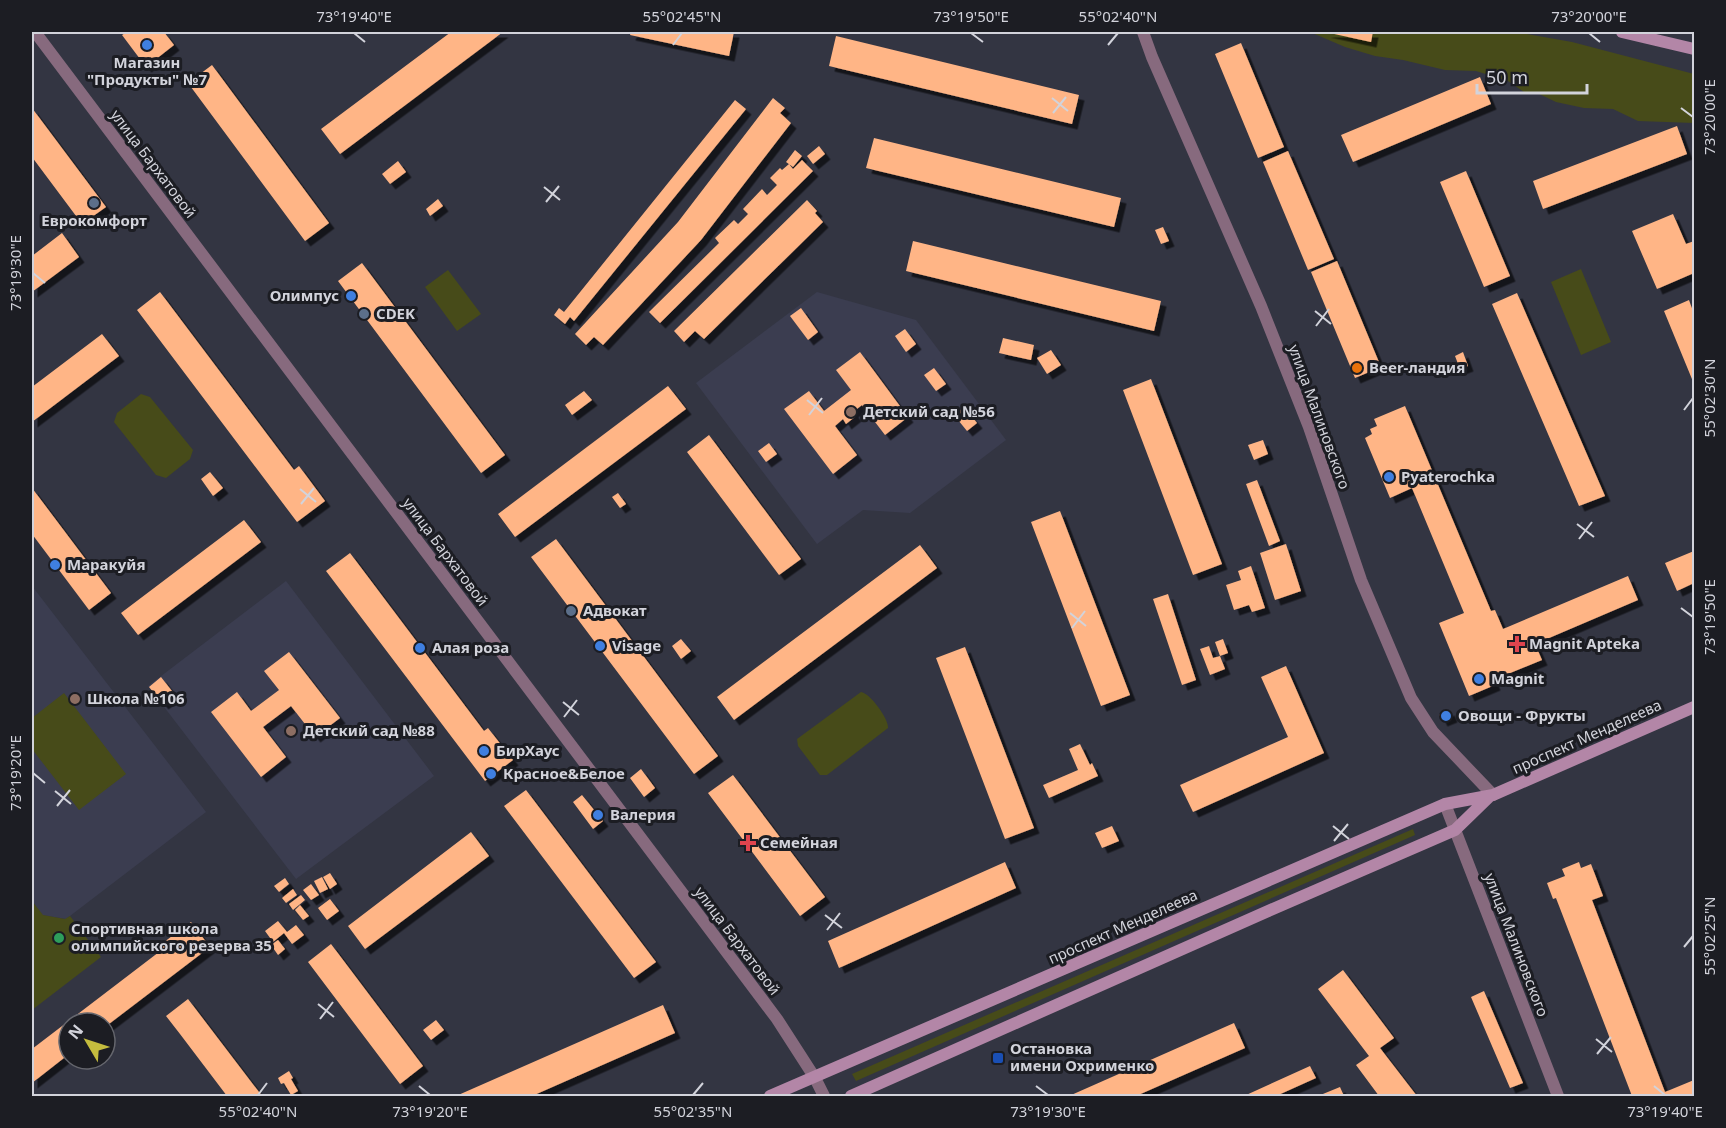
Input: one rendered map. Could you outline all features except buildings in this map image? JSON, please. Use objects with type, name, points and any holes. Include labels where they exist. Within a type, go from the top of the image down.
[{"type":"main road","points":[[1623,32],[1695,49]]},
{"type":"main road","name":"проспект Менделеева","points":[[771,1096],[1445,804],[1492,795],[1695,707]]},
{"type":"main road","name":"проспект Менделеева","points":[[850,1096],[1455,830],[1492,795]]},
{"type":"street","name":"улица Бархатовой","points":[[35,32],[777,1019],[824,1096]]},
{"type":"street","name":"улица Малиновского","points":[[1143,32],[1262,306],[1309,427],[1361,580],[1411,698],[1433,732],[1492,795]]},
{"type":"street","name":"улица Малиновского","points":[[1445,804],[1558,1096]]},
{"type":"shaded area","name":"Детский сад №56","points":[[817,292],[916,320],[1006,440],[910,513],[863,510],[817,544],[696,383]]},
{"type":"shaded area","name":"Детский сад №88","points":[[286,581],[434,776],[296,879],[148,686]]},
{"type":"shaded area","name":"Школа №106","points":[[32,586],[206,812],[66,919],[42,915],[32,901]]},
{"type":"green space","points":[[1310,32],[1515,32],[1572,42],[1694,74],[1694,123],[1638,121],[1613,109],[1584,108],[1556,102],[1537,93],[1524,92],[1508,81],[1476,71],[1445,70],[1375,56],[1345,47]]},
{"type":"green space","points":[[1581,269],[1611,342],[1581,355],[1551,282]]},
{"type":"green space","points":[[448,270],[481,314],[457,331],[425,287]]},
{"type":"green space","points":[[141,394],[150,397],[193,450],[190,459],[166,478],[156,475],[114,422],[117,413]]},
{"type":"green space","points":[[861,692],[865,693],[878,707],[888,728],[827,775],[820,775],[798,746],[797,739]]},
{"type":"green space","points":[[64,693],[126,774],[79,810],[32,749],[32,718]]},
{"type":"green space","points":[[1413,829],[1415,835],[856,1081],[852,1074]]},
{"type":"green space","name":"Спортивная школа олимпийского резерва 35","points":[[32,901],[43,915],[65,919],[70,916],[101,957],[32,1010]]},
{"type":"place","name":"Магазин \"Продукты\" №7","points":[[147,45]]},
{"type":"place","name":"Еврокомфорт","points":[[94,203]]},
{"type":"place","name":"Олимпус","points":[[351,296]]},
{"type":"place","name":"CDEK","points":[[364,314]]},
{"type":"place","name":"Beer-ландия","points":[[1357,368]]},
{"type":"place","name":"Детский сад №56","points":[[851,412]]},
{"type":"place","name":"Pyaterochka","points":[[1389,477]]},
{"type":"place","name":"Маракуйя","points":[[55,565]]},
{"type":"place","name":"Адвокат","points":[[571,611]]},
{"type":"place","name":"Magnit Apteka","points":[[1517,644]]},
{"type":"place","name":"Visage","points":[[600,646]]},
{"type":"place","name":"Алая роза","points":[[420,648]]},
{"type":"place","name":"Magnit","points":[[1479,679]]},
{"type":"place","name":"Школа №106","points":[[75,699]]},
{"type":"place","name":"Овощи - Фрукты","points":[[1446,716]]},
{"type":"place","name":"Детский сад №88","points":[[291,731]]},
{"type":"place","name":"БирХаус","points":[[484,751]]},
{"type":"place","name":"Красное&Белое","points":[[491,774]]},
{"type":"place","name":"Валерия","points":[[598,815]]},
{"type":"place","name":"Семейная","points":[[748,843]]},
{"type":"place","name":"Спортивная школа олимпийского резерва 35","points":[[59,938]]},
{"type":"place","name":"Остановка имени Охрименко","points":[[998,1058]]}]
